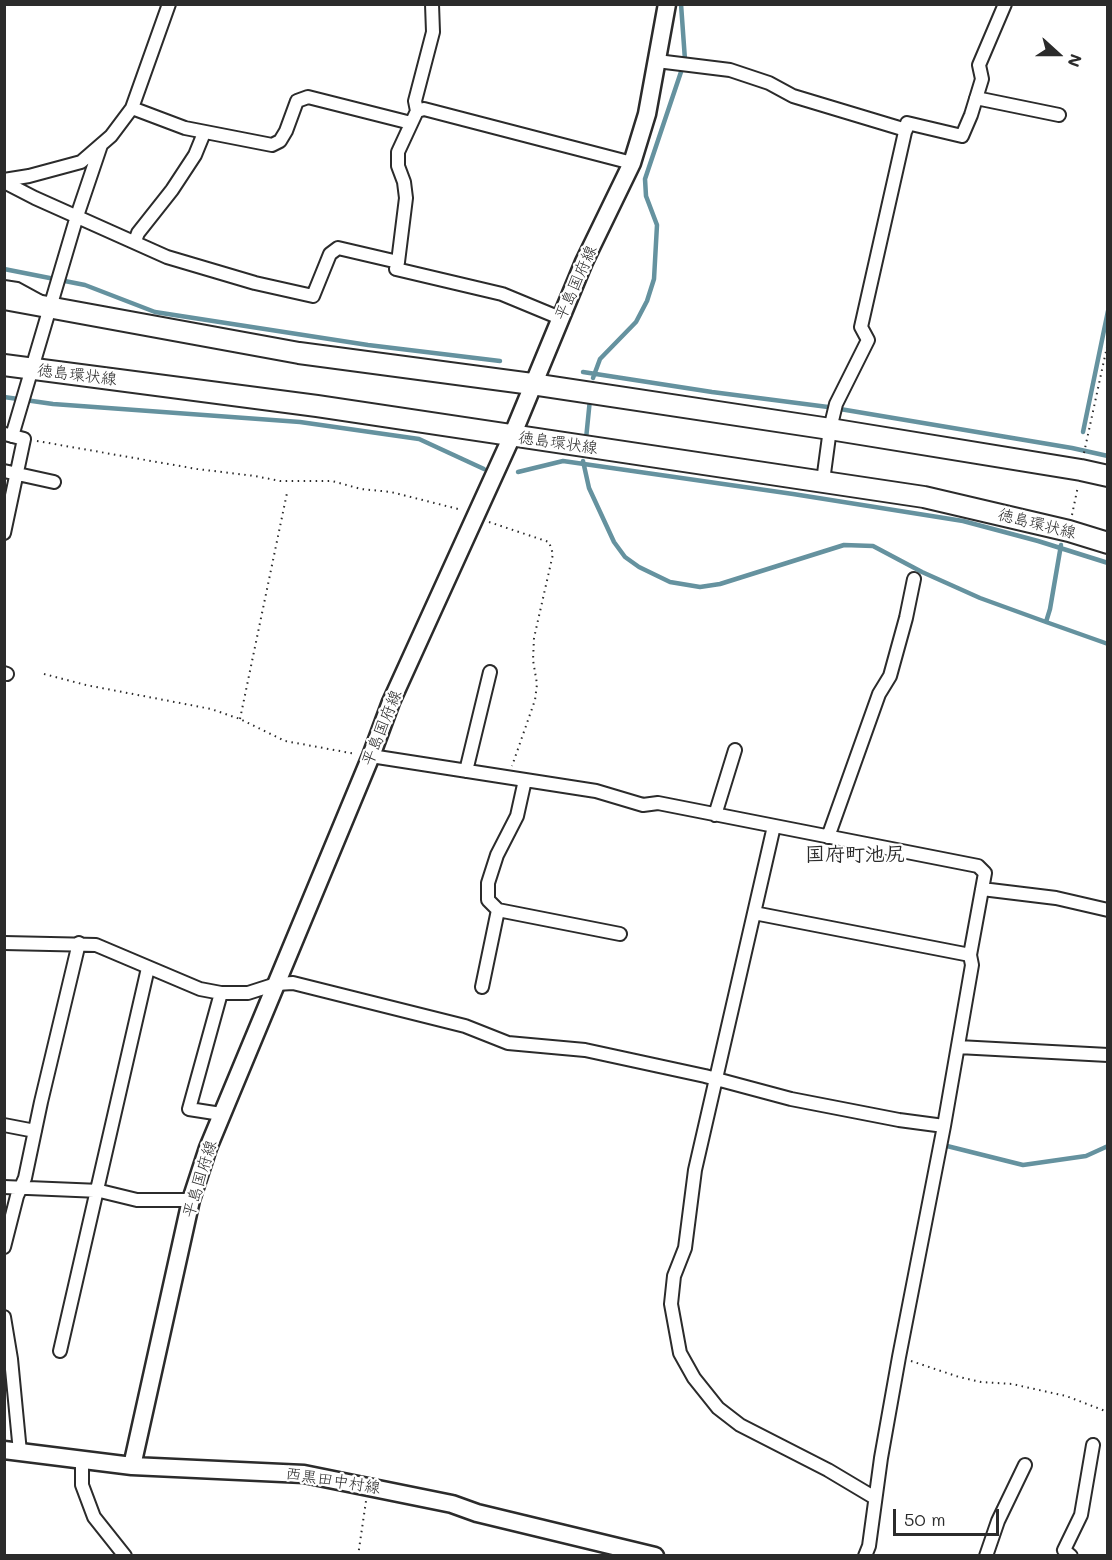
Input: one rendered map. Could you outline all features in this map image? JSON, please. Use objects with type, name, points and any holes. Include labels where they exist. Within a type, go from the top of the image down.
[{"type":"main road","name":"平島国府線","points":[[132,1466],[191,1200],[208,1148],[371,756],[391,702],[512,436],[560,318],[632,163],[647,114],[667,4]]},
{"type":"main road","points":[[4,299],[299,353],[532,384],[833,416],[1083,463],[1107,476]]},
{"type":"main road","name":"徳島環状線","points":[[4,365],[317,406],[824,481],[955,503],[1069,531],[1107,543]]},
{"type":"main road","name":"西黒田中村線","points":[[12,1451],[132,1466],[303,1474],[452,1504],[477,1513],[655,1556]]},
{"type":"street","points":[[4,181],[81,162],[111,136],[132,108],[169,4]]},
{"type":"street","points":[[432,4],[433,32],[415,100],[414,117],[398,152],[398,166],[404,182],[406,198],[396,269],[502,294],[560,318]]},
{"type":"street","points":[[824,481],[833,416],[868,340],[861,327],[908,123],[962,136],[971,116],[982,79],[980,65],[1005,4]]},
{"type":"street","points":[[657,61],[730,70],[769,83],[793,96],[906,130]]},
{"type":"street","points":[[132,108],[185,128],[272,146],[280,141],[286,131],[297,101],[308,97],[414,117],[424,109],[632,163]]},
{"type":"street","points":[[976,98],[1059,115]]},
{"type":"street","points":[[135,241],[138,233],[189,164],[204,133]]},
{"type":"street","points":[[4,533],[17,474],[14,436],[77,216],[101,145]]},
{"type":"street","points":[[4,181],[35,198],[167,257],[255,283],[313,296],[330,254],[338,248],[398,262]]},
{"type":"street","points":[[4,287],[17,289],[50,307]]},
{"type":"street","points":[[4,373],[33,370]]},
{"type":"street","points":[[4,471],[54,483]]},
{"type":"street","points":[[828,837],[879,694],[890,676],[914,579]]},
{"type":"street","points":[[466,771],[490,672]]},
{"type":"street","points":[[471,687],[485,691]]},
{"type":"street","points":[[715,815],[735,750]]},
{"type":"street","points":[[371,756],[596,791],[643,805],[658,803],[978,866],[985,873],[970,955],[972,965],[958,1047],[898,1357],[869,1546],[865,1556]]},
{"type":"street","points":[[525,780],[517,816],[497,855],[489,884],[488,900],[498,910],[620,934]]},
{"type":"street","points":[[774,826],[695,1170],[685,1248],[674,1276],[671,1304],[680,1353],[694,1378],[718,1408],[740,1425],[828,1470],[875,1498]]},
{"type":"street","points":[[982,889],[1056,898],[1107,910]]},
{"type":"street","points":[[482,987],[498,910]]},
{"type":"street","points":[[754,913],[970,955]]},
{"type":"street","points":[[4,943],[96,945],[200,989],[221,993],[248,993],[276,984],[293,983],[465,1026],[508,1042],[585,1050],[716,1079],[791,1099],[899,1120],[944,1126]]},
{"type":"street","points":[[4,1246],[25,1178],[79,944]]},
{"type":"street","points":[[60,1351],[148,968]]},
{"type":"street","points":[[221,993],[189,1109],[221,1114]]},
{"type":"street","points":[[958,1047],[1107,1055]]},
{"type":"street","points":[[4,1125],[35,1131]]},
{"type":"street","points":[[4,1187],[96,1191],[136,1200],[191,1200]]},
{"type":"street","points":[[4,1317],[11,1359],[12,1451]]},
{"type":"street","points":[[1071,1556],[1064,1550],[1081,1515],[1093,1445]]},
{"type":"street","points":[[81,1460],[82,1485],[93,1516],[125,1556]]},
{"type":"street","points":[[986,1556],[998,1521],[1025,1465]]},
{"type":"path","points":[[1069,531],[1107,342]]},
{"type":"path","points":[[14,436],[280,482],[332,481],[361,489],[391,492],[465,511],[475,517],[549,542],[553,554],[534,638],[533,660],[537,684],[535,700],[513,760],[510,777]]},
{"type":"path","points":[[240,719],[287,493]]},
{"type":"path","points":[[44,674],[86,685],[211,709],[240,719],[285,741],[371,756]]},
{"type":"path","points":[[898,1357],[959,1377],[981,1382],[1012,1384],[1066,1396],[1107,1412]]},
{"type":"path","points":[[358,1556],[368,1486]]},
{"type":"waterway","points":[[593,378],[600,359],[636,322],[647,301],[654,279],[657,225],[646,196],[645,179],[685,60],[681,4]]},
{"type":"waterway","points":[[4,269],[85,285],[155,312],[368,345],[500,361]]},
{"type":"waterway","points":[[1083,432],[1108,311]]},
{"type":"waterway","points":[[583,372],[828,407],[1108,456]]},
{"type":"waterway","points":[[4,397],[53,404],[300,422],[419,439],[484,469]]},
{"type":"waterway","points":[[586,439],[590,399]]},
{"type":"waterway","points":[[518,472],[563,461],[793,494],[963,521],[1108,563]]},
{"type":"waterway","points":[[583,461],[589,488],[614,542],[625,557],[639,567],[670,582],[700,587],[720,584],[844,545],[873,546],[922,572],[980,598],[1046,622]]},
{"type":"waterway","points":[[1061,545],[1046,622],[1108,644]]},
{"type":"waterway","points":[[947,1146],[1023,1165],[1086,1156],[1108,1146]]},
{"type":"district","name":"国府町池尻","points":[[855,855]]}]
